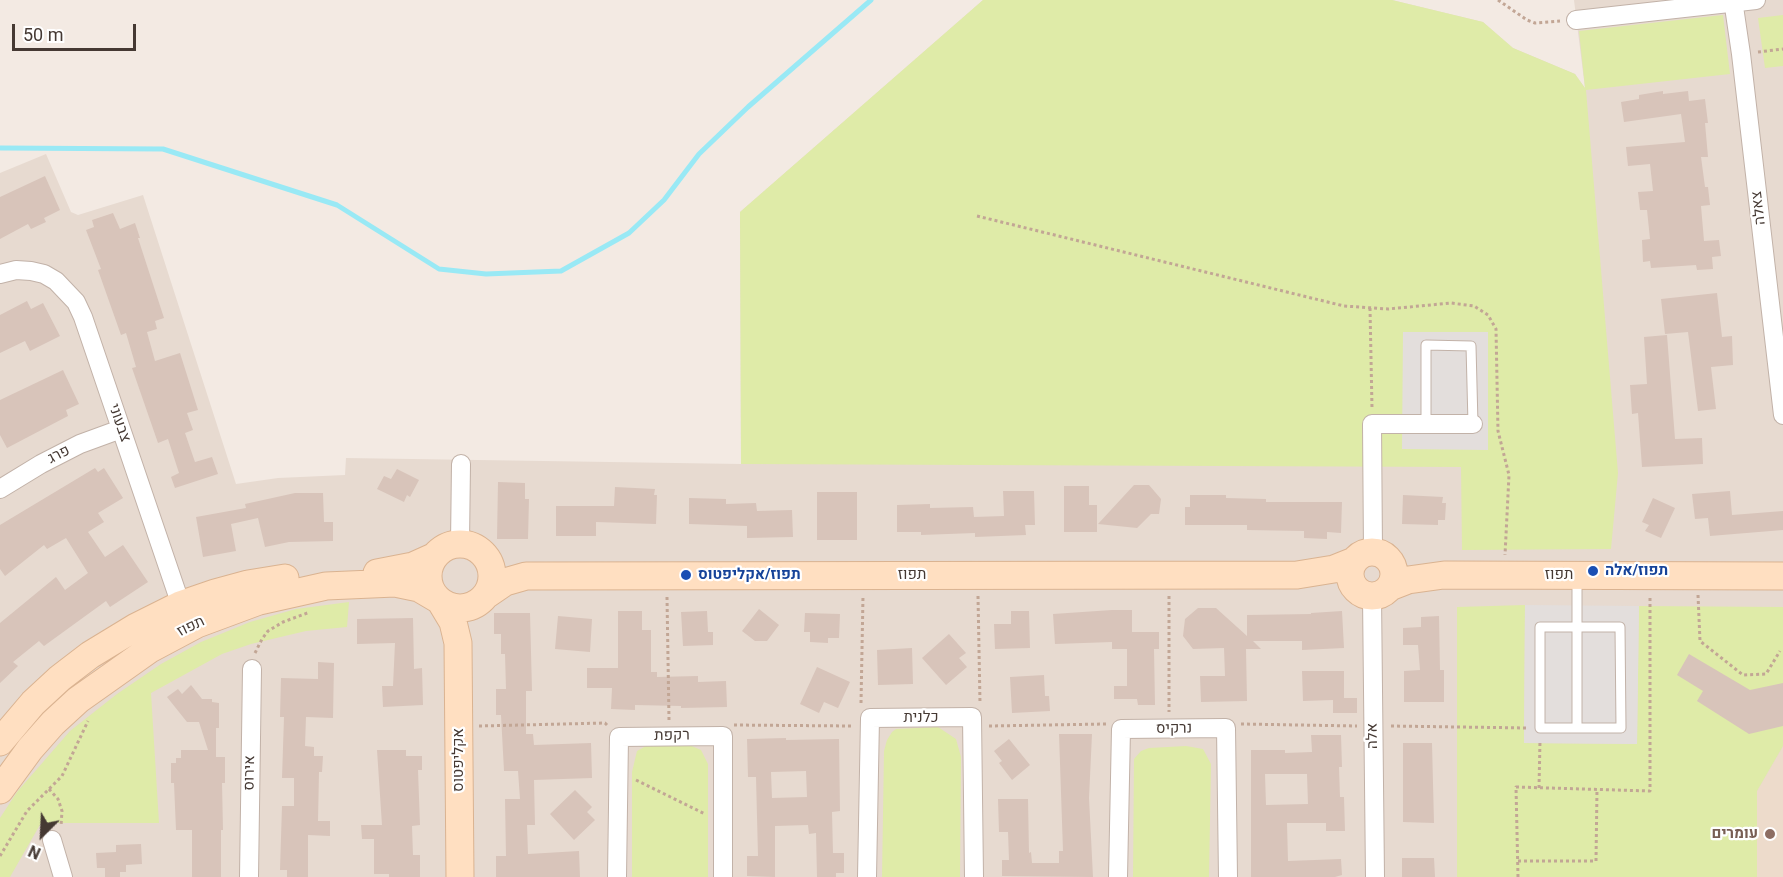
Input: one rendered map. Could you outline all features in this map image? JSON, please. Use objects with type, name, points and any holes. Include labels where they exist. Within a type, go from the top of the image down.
[{"type":"street","points":[[1576,20],[1756,0]]},
{"type":"street","name":"צאלה","points":[[1733,1],[1783,415]]},
{"type":"street","name":"צבעוני","points":[[0,274],[16,270],[44,274],[66,290],[83,317],[184,616]]},
{"type":"street","points":[[1372,557],[1372,424],[1473,424]]},
{"type":"street","name":"פרג","points":[[0,489],[80,444],[121,429]]},
{"type":"street","points":[[460,464],[460,543]]},
{"type":"street","points":[[460,543],[473,546],[486,557],[492,576],[484,597],[465,608],[453,607],[439,600],[428,581],[428,569],[433,557],[442,548],[460,543]]},
{"type":"street","name":"תפוז","points":[[0,790],[30,749],[78,699],[150,649],[184,616],[215,592],[286,578],[386,572],[413,566],[433,557]]},
{"type":"street","name":"תפוז","points":[[486,557],[501,567],[526,576]]},
{"type":"street","points":[[1372,557],[1393,566],[1394,574],[1373,590],[1352,582],[1350,573],[1372,557]]},
{"type":"street","name":"תפוז","points":[[484,597],[505,582],[526,576],[1297,575],[1334,569],[1372,557],[1411,569],[1444,575]]},
{"type":"street","name":"תפוז","points":[[1297,575],[1373,590],[1408,580],[1444,575],[1783,576]]},
{"type":"street","name":"תפוז","points":[[0,742],[33,703],[75,667],[135,627],[320,587],[395,582],[419,588],[439,600]]},
{"type":"street","name":"אלה","points":[[1373,590],[1374,877]]},
{"type":"street","name":"אקליפטוס","points":[[458,643],[466,622],[484,597]]},
{"type":"street","name":"אקליפטוס","points":[[439,600],[453,622],[458,643],[460,877]]},
{"type":"street","name":"אירוס","points":[[249,877],[252,669]]},
{"type":"street","points":[[867,877],[870,722]]},
{"type":"street","name":"כלנית","points":[[870,722],[972,722]]},
{"type":"street","points":[[972,722],[974,877]]},
{"type":"street","points":[[1226,728],[1227,877]]},
{"type":"street","name":"נרקיס","points":[[1121,729],[1226,728]]},
{"type":"street","points":[[1118,877],[1121,729]]},
{"type":"street","points":[[723,736],[723,877]]},
{"type":"street","name":"רקפת","points":[[619,737],[723,736]]},
{"type":"street","points":[[617,877],[619,737]]},
{"type":"street","points":[[52,840],[63,877]]},
{"type":"lane","points":[[1426,424],[1426,345],[1471,346],[1473,424]]},
{"type":"lane","points":[[1576,728],[1577,575]]},
{"type":"lane","points":[[1540,627],[1577,627],[1620,627],[1621,728],[1540,728],[1540,627]]},
{"type":"path","points":[[1498,0],[1527,21],[1576,20]]},
{"type":"path","points":[[1741,54],[1783,49]]},
{"type":"path","points":[[977,216],[1344,306],[1388,309],[1450,303],[1474,306],[1488,315],[1496,329],[1498,432],[1509,475],[1504,575]]},
{"type":"path","points":[[1370,308],[1372,424]]},
{"type":"path","points":[[977,575],[980,707],[972,722],[1111,724],[1121,729]]},
{"type":"path","points":[[1169,575],[1169,729]]},
{"type":"path","points":[[667,576],[670,736]]},
{"type":"path","points":[[723,736],[734,724],[870,722],[861,704],[864,576]]},
{"type":"path","points":[[1697,576],[1700,641],[1743,675],[1766,674],[1780,651]]},
{"type":"path","points":[[252,669],[256,650],[268,631],[283,622],[308,614],[314,606],[320,587]]},
{"type":"path","points":[[0,856],[27,811],[62,776],[89,718]]},
{"type":"path","points":[[459,726],[605,723],[619,737]]},
{"type":"path","points":[[1226,728],[1234,723],[1540,728],[1539,788]]},
{"type":"path","points":[[618,780],[642,782],[723,823]]},
{"type":"path","points":[[1516,787],[1518,877]]},
{"type":"path","points":[[1518,861],[1596,861],[1597,789]]},
{"type":"shaded area","points":[[983,0],[1392,0],[1483,22],[1513,48],[1575,74],[1585,88],[1574,0],[1783,0],[1783,877],[0,877],[0,173],[46,154],[71,212],[78,215],[143,195],[236,484],[278,478],[345,475],[346,458],[741,464],[740,212]]},
{"type":"shaded area","points":[[1403,332],[1488,332],[1488,450],[1402,449]]},
{"type":"shaded area","points":[[1525,605],[1639,606],[1637,744],[1524,743]]},
{"type":"shaded area","name":"עומרים","points":[[1783,746],[1783,877],[1757,877],[1757,791]]},
{"type":"green space","points":[[983,0],[1392,0],[1483,22],[1513,48],[1575,74],[1585,88],[1579,31],[1723,15],[1730,74],[1586,90],[1618,473],[1611,549],[1462,550],[1461,467],[741,464],[740,212]]},
{"type":"green space","points":[[1783,15],[1783,66],[1765,68],[1758,18]]},
{"type":"green space","points":[[349,602],[347,627],[306,631],[251,644],[222,654],[151,693],[159,823],[41,823],[10,877],[0,877],[0,818],[17,792],[70,731],[117,694],[161,664],[201,642],[250,622],[296,609]]},
{"type":"green space","points":[[1525,605],[1524,743],[1637,744],[1639,606],[1783,607],[1783,746],[1757,791],[1757,877],[1457,877],[1457,607]]},
{"type":"green space","points":[[938,727],[956,739],[961,757],[960,877],[882,877],[884,751],[887,740],[896,729]]},
{"type":"green space","points":[[687,744],[701,750],[708,764],[708,877],[632,877],[632,772],[637,751],[646,746]]},
{"type":"green space","points":[[1186,746],[1203,749],[1211,764],[1209,877],[1133,877],[1134,759],[1141,751],[1149,748]]},
{"type":"building","points":[[1663,91],[1663,94],[1688,91],[1689,101],[1705,99],[1708,157],[1701,157],[1710,205],[1701,206],[1704,241],[1719,240],[1721,256],[1712,257],[1713,269],[1697,270],[1696,265],[1651,268],[1650,261],[1643,262],[1642,240],[1650,239],[1647,210],[1640,210],[1638,192],[1653,191],[1650,164],[1628,166],[1626,147],[1685,142],[1681,114],[1624,122],[1621,102],[1639,99],[1639,95]]},
{"type":"building","points":[[45,176],[60,210],[44,218],[46,222],[31,229],[28,224],[0,239],[0,197]]},
{"type":"building","points":[[113,213],[120,229],[135,223],[164,318],[155,321],[157,329],[147,332],[155,361],[180,353],[198,410],[187,413],[193,430],[185,433],[195,462],[212,457],[218,474],[175,488],[171,477],[179,473],[168,439],[158,443],[132,368],[136,367],[126,333],[121,335],[98,270],[101,269],[86,230],[94,227],[92,220]]},
{"type":"building","points":[[1717,293],[1722,337],[1732,336],[1733,365],[1711,367],[1716,409],[1698,411],[1688,332],[1665,334],[1661,299]]},
{"type":"building","points":[[27,301],[31,309],[43,303],[60,336],[30,351],[25,341],[0,353],[0,315]]},
{"type":"building","points":[[1667,335],[1675,439],[1702,438],[1703,464],[1642,467],[1638,413],[1632,414],[1630,385],[1647,384],[1644,337]]},
{"type":"building","points":[[63,370],[79,404],[66,410],[68,416],[7,448],[0,435],[0,400]]},
{"type":"building","points":[[95,468],[98,472],[104,468],[123,498],[98,513],[104,522],[88,532],[105,557],[123,545],[148,582],[110,607],[106,601],[44,646],[39,641],[13,662],[18,666],[0,683],[0,623],[56,577],[65,590],[88,573],[66,538],[47,549],[44,545],[5,576],[0,569],[0,525]]},
{"type":"building","points":[[397,469],[419,480],[410,497],[407,495],[404,502],[377,489],[384,476],[391,479]]},
{"type":"building","points":[[498,482],[525,483],[525,499],[529,499],[528,539],[497,539]]},
{"type":"building","points":[[1134,485],[1149,485],[1161,499],[1159,514],[1151,514],[1137,528],[1098,524]]},
{"type":"building","points":[[1064,486],[1089,486],[1089,505],[1097,505],[1097,532],[1064,532]]},
{"type":"building","points":[[615,487],[655,489],[654,495],[657,495],[656,524],[596,522],[596,536],[556,536],[556,506],[614,506]]},
{"type":"building","points":[[1003,491],[1034,491],[1035,525],[1025,525],[1026,535],[975,537],[975,533],[921,535],[921,532],[897,532],[897,505],[930,504],[930,508],[973,507],[974,517],[1004,516]]},
{"type":"building","points":[[1730,491],[1732,515],[1783,511],[1783,530],[1710,536],[1708,518],[1695,519],[1692,494]]},
{"type":"building","points":[[817,492],[857,492],[857,540],[817,540]]},
{"type":"building","points":[[295,493],[323,493],[324,522],[333,522],[333,541],[289,542],[265,547],[258,518],[231,524],[236,551],[203,557],[196,517],[246,508],[245,504]]},
{"type":"building","points":[[1190,495],[1226,495],[1226,498],[1266,499],[1266,502],[1342,502],[1341,533],[1327,532],[1327,539],[1304,538],[1304,531],[1247,530],[1247,525],[1185,525],[1185,507],[1190,507]]},
{"type":"building","points":[[1403,495],[1443,497],[1442,503],[1446,503],[1445,520],[1438,520],[1438,525],[1402,524]]},
{"type":"building","points":[[689,498],[726,499],[726,504],[756,503],[757,511],[792,510],[793,537],[747,538],[747,526],[689,524]]},
{"type":"building","points":[[1653,498],[1675,508],[1661,538],[1645,531],[1649,525],[1642,522]]},
{"type":"building","points":[[1198,608],[1216,608],[1247,636],[1247,615],[1342,611],[1344,648],[1302,650],[1302,641],[1253,641],[1261,649],[1246,649],[1247,701],[1201,702],[1200,676],[1225,676],[1224,648],[1193,649],[1183,636],[1185,619]]},
{"type":"building","points":[[759,609],[779,625],[767,641],[755,641],[742,631]]},
{"type":"building","points":[[1132,610],[1132,632],[1159,632],[1159,649],[1154,649],[1155,705],[1138,705],[1137,699],[1114,699],[1114,686],[1127,686],[1127,649],[1112,649],[1112,642],[1055,644],[1053,614]]},
{"type":"building","points":[[618,611],[642,611],[642,630],[651,630],[651,672],[657,672],[657,677],[698,676],[698,682],[726,681],[727,707],[681,708],[681,706],[635,705],[635,710],[611,709],[612,688],[587,688],[587,668],[618,668]]},
{"type":"building","points":[[707,611],[708,632],[713,632],[713,645],[683,646],[681,612]]},
{"type":"building","points":[[1011,611],[1029,611],[1030,648],[995,649],[994,624],[1011,624]]},
{"type":"building","points":[[494,613],[530,613],[532,691],[526,691],[526,734],[533,734],[534,745],[591,743],[592,778],[534,780],[535,825],[527,825],[528,854],[579,851],[580,877],[496,877],[496,856],[506,856],[505,799],[520,799],[518,771],[504,771],[501,715],[496,715],[496,689],[506,689],[505,654],[501,654],[501,634],[494,634]]},
{"type":"building","points":[[805,613],[840,614],[839,638],[828,638],[828,643],[810,642],[810,632],[804,632]]},
{"type":"building","points":[[558,616],[592,619],[590,652],[555,649]]},
{"type":"building","points":[[1439,616],[1440,670],[1444,670],[1444,702],[1404,702],[1404,671],[1420,670],[1418,645],[1403,645],[1403,628],[1421,627],[1421,617]]},
{"type":"building","points":[[413,618],[414,669],[422,668],[423,705],[383,707],[382,686],[393,686],[395,643],[357,644],[357,619]]},
{"type":"building","points":[[949,634],[966,653],[959,658],[967,667],[946,685],[922,658]]},
{"type":"building","points":[[912,648],[913,684],[878,685],[877,650]]},
{"type":"building","points":[[1689,654],[1750,690],[1783,683],[1783,726],[1749,734],[1697,701],[1703,691],[1677,675]]},
{"type":"building","points":[[318,662],[334,663],[333,718],[306,717],[305,746],[314,747],[314,756],[323,756],[322,772],[319,772],[318,821],[330,821],[330,836],[308,835],[308,877],[287,877],[287,870],[280,870],[282,806],[294,806],[294,778],[282,778],[284,717],[280,717],[281,678],[318,679]]},
{"type":"building","points":[[817,667],[850,682],[838,708],[824,702],[819,713],[800,704]]},
{"type":"building","points":[[1302,671],[1344,671],[1344,698],[1357,698],[1357,713],[1333,713],[1333,700],[1303,701]]},
{"type":"building","points":[[1044,675],[1045,696],[1049,696],[1050,711],[1012,713],[1010,677]]},
{"type":"building","points":[[191,685],[202,699],[212,699],[212,702],[219,703],[216,757],[225,757],[225,783],[222,783],[221,877],[192,877],[192,830],[176,830],[171,763],[176,763],[176,758],[181,758],[181,750],[208,750],[199,722],[187,722],[167,697],[178,689],[182,694]]},
{"type":"building","points":[[1059,734],[1092,734],[1089,798],[1093,877],[1002,876],[1002,860],[1009,860],[1008,832],[999,832],[998,799],[1028,799],[1029,853],[1031,852],[1032,863],[1059,863],[1059,851],[1063,851]]},
{"type":"building","points":[[1311,735],[1341,735],[1340,797],[1344,797],[1345,831],[1326,831],[1326,823],[1287,823],[1288,861],[1341,859],[1342,875],[1335,877],[1251,877],[1251,750],[1285,750],[1285,753],[1312,752]],"holes":[[[1265,774],[1307,774],[1308,804],[1266,805]]]},
{"type":"building","points":[[747,739],[839,739],[840,811],[832,812],[833,853],[844,853],[844,873],[836,873],[836,877],[817,877],[816,833],[809,834],[808,825],[775,826],[775,877],[747,876],[747,856],[758,856],[756,777],[748,777]],"holes":[[[806,771],[807,797],[772,798],[771,772]]]},
{"type":"building","points":[[1009,739],[1030,765],[1012,780],[999,763],[1002,761],[994,751]]},
{"type":"building","points":[[1403,743],[1432,743],[1434,823],[1403,822]]},
{"type":"building","points":[[377,750],[406,750],[406,756],[422,756],[422,770],[418,770],[420,825],[412,826],[413,855],[420,855],[420,877],[389,877],[389,874],[374,874],[374,839],[362,839],[361,825],[382,825]]},
{"type":"building","points":[[575,790],[592,807],[587,812],[595,820],[574,840],[550,814]]},
{"type":"building","points":[[141,844],[142,864],[126,865],[126,872],[120,872],[120,877],[105,877],[105,868],[97,868],[96,853],[116,852],[116,845]]},
{"type":"building","points":[[1402,858],[1434,858],[1435,877],[1402,877]]},
{"type":"waterway","points":[[0,148],[163,149],[337,205],[439,269],[486,274],[561,271],[629,233],[664,200],[699,154],[748,107],[871,0]]},
{"type":"place","name":"תפוז/אלה","points":[[1593,571]]},
{"type":"place","name":"תפוז/אקליפטוס","points":[[686,575]]},
{"type":"place","name":"עומרים","points":[[1770,834]]}]
